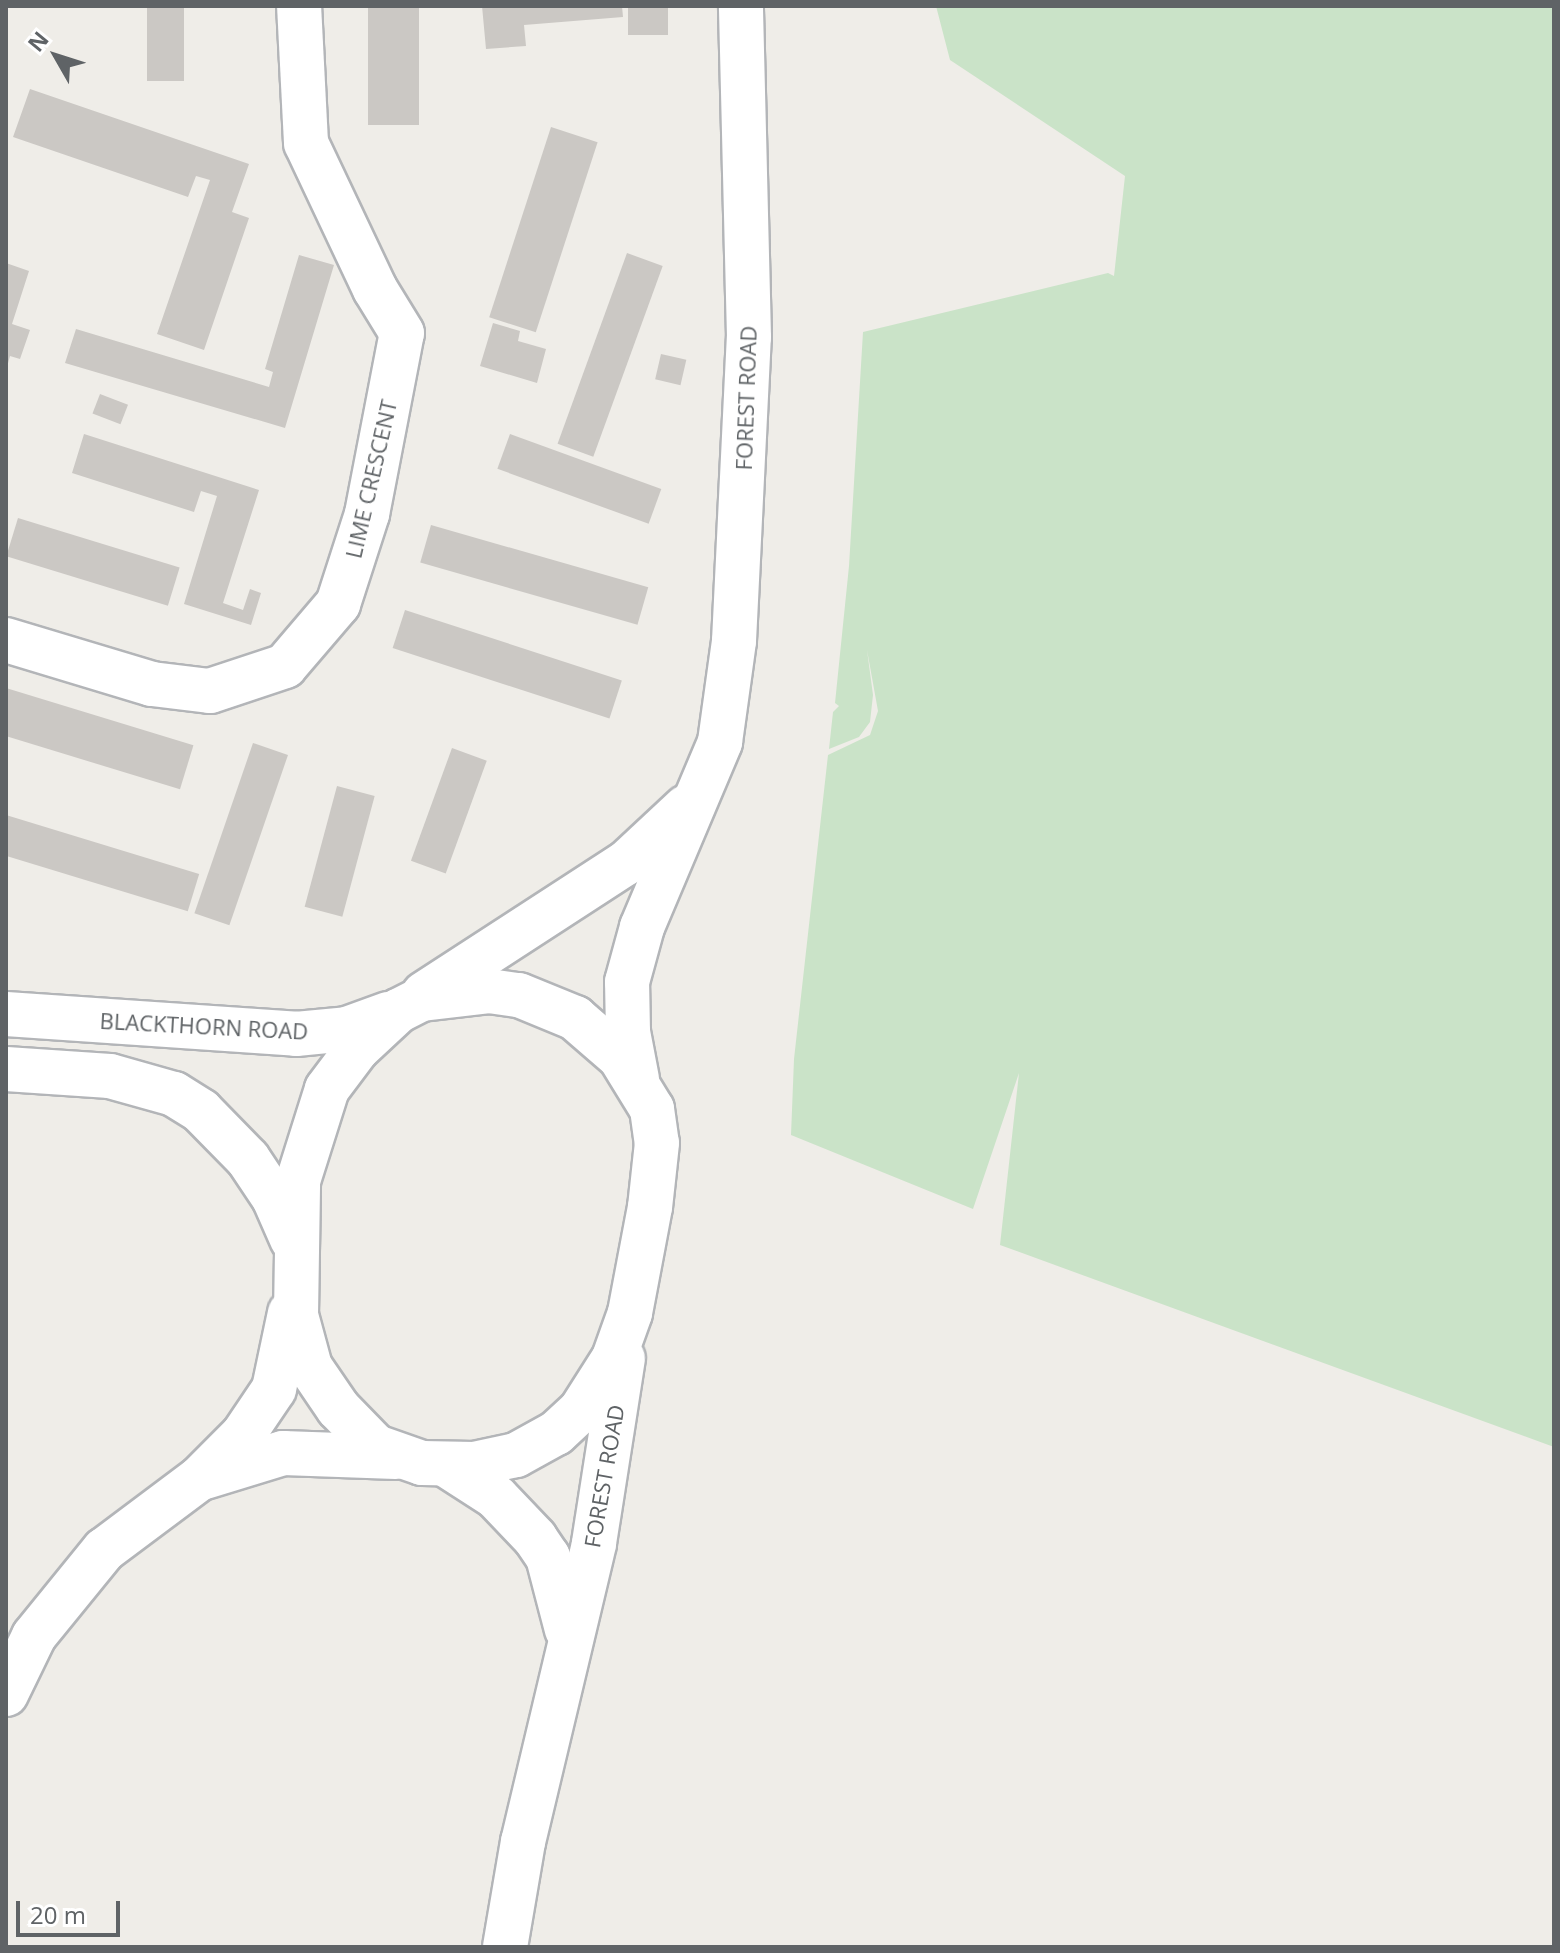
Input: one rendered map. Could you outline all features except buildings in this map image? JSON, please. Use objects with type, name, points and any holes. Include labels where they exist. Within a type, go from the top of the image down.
[{"type":"street","name":"LIME CRESCENT","points":[[6,640],[152,684],[210,691],[285,666],[338,604],[367,514],[402,333],[375,289],[306,143],[299,6]]},
{"type":"street","name":"FOREST ROAD","points":[[638,1081],[628,1032],[627,982],[642,927],[702,786],[724,722],[743,488],[750,250],[741,6]]},
{"type":"street","name":"FOREST ROAD","points":[[400,1009],[642,851],[702,786]]},
{"type":"street","points":[[199,1479],[283,1453],[399,1458],[445,1464],[498,1461],[533,1449],[556,1433],[598,1390],[630,1313],[657,1143],[652,1109],[638,1081],[598,1034],[548,1005],[519,995],[459,992],[400,1009],[357,1049],[327,1089],[298,1181],[294,1291],[301,1339],[322,1387],[356,1430],[399,1458]]},
{"type":"street","name":"BLACKTHORN ROAD","points":[[6,1014],[296,1034],[347,1029],[400,1009]]},
{"type":"street","points":[[6,1069],[110,1076],[174,1094],[201,1111],[248,1159],[274,1198],[294,1245]]},
{"type":"street","points":[[6,1694],[34,1636],[63,1596],[104,1550],[199,1479],[243,1435],[274,1389],[294,1291]]},
{"type":"street","name":"FOREST ROAD","points":[[505,1947],[568,1636],[599,1516],[630,1313]]},
{"type":"street","name":"FOREST ROAD","points":[[445,1464],[496,1497],[535,1538],[548,1557],[568,1636]]},
{"type":"green space","points":[[936,6],[1554,6],[1554,1447],[1000,1245],[1019,1073],[973,1209],[791,1135],[794,1059],[828,755],[870,735],[878,711],[867,650],[873,695],[870,722],[859,737],[829,749],[833,712],[839,706],[835,703],[849,566],[863,332],[1108,273],[1114,276],[1125,176],[950,60]]}]
